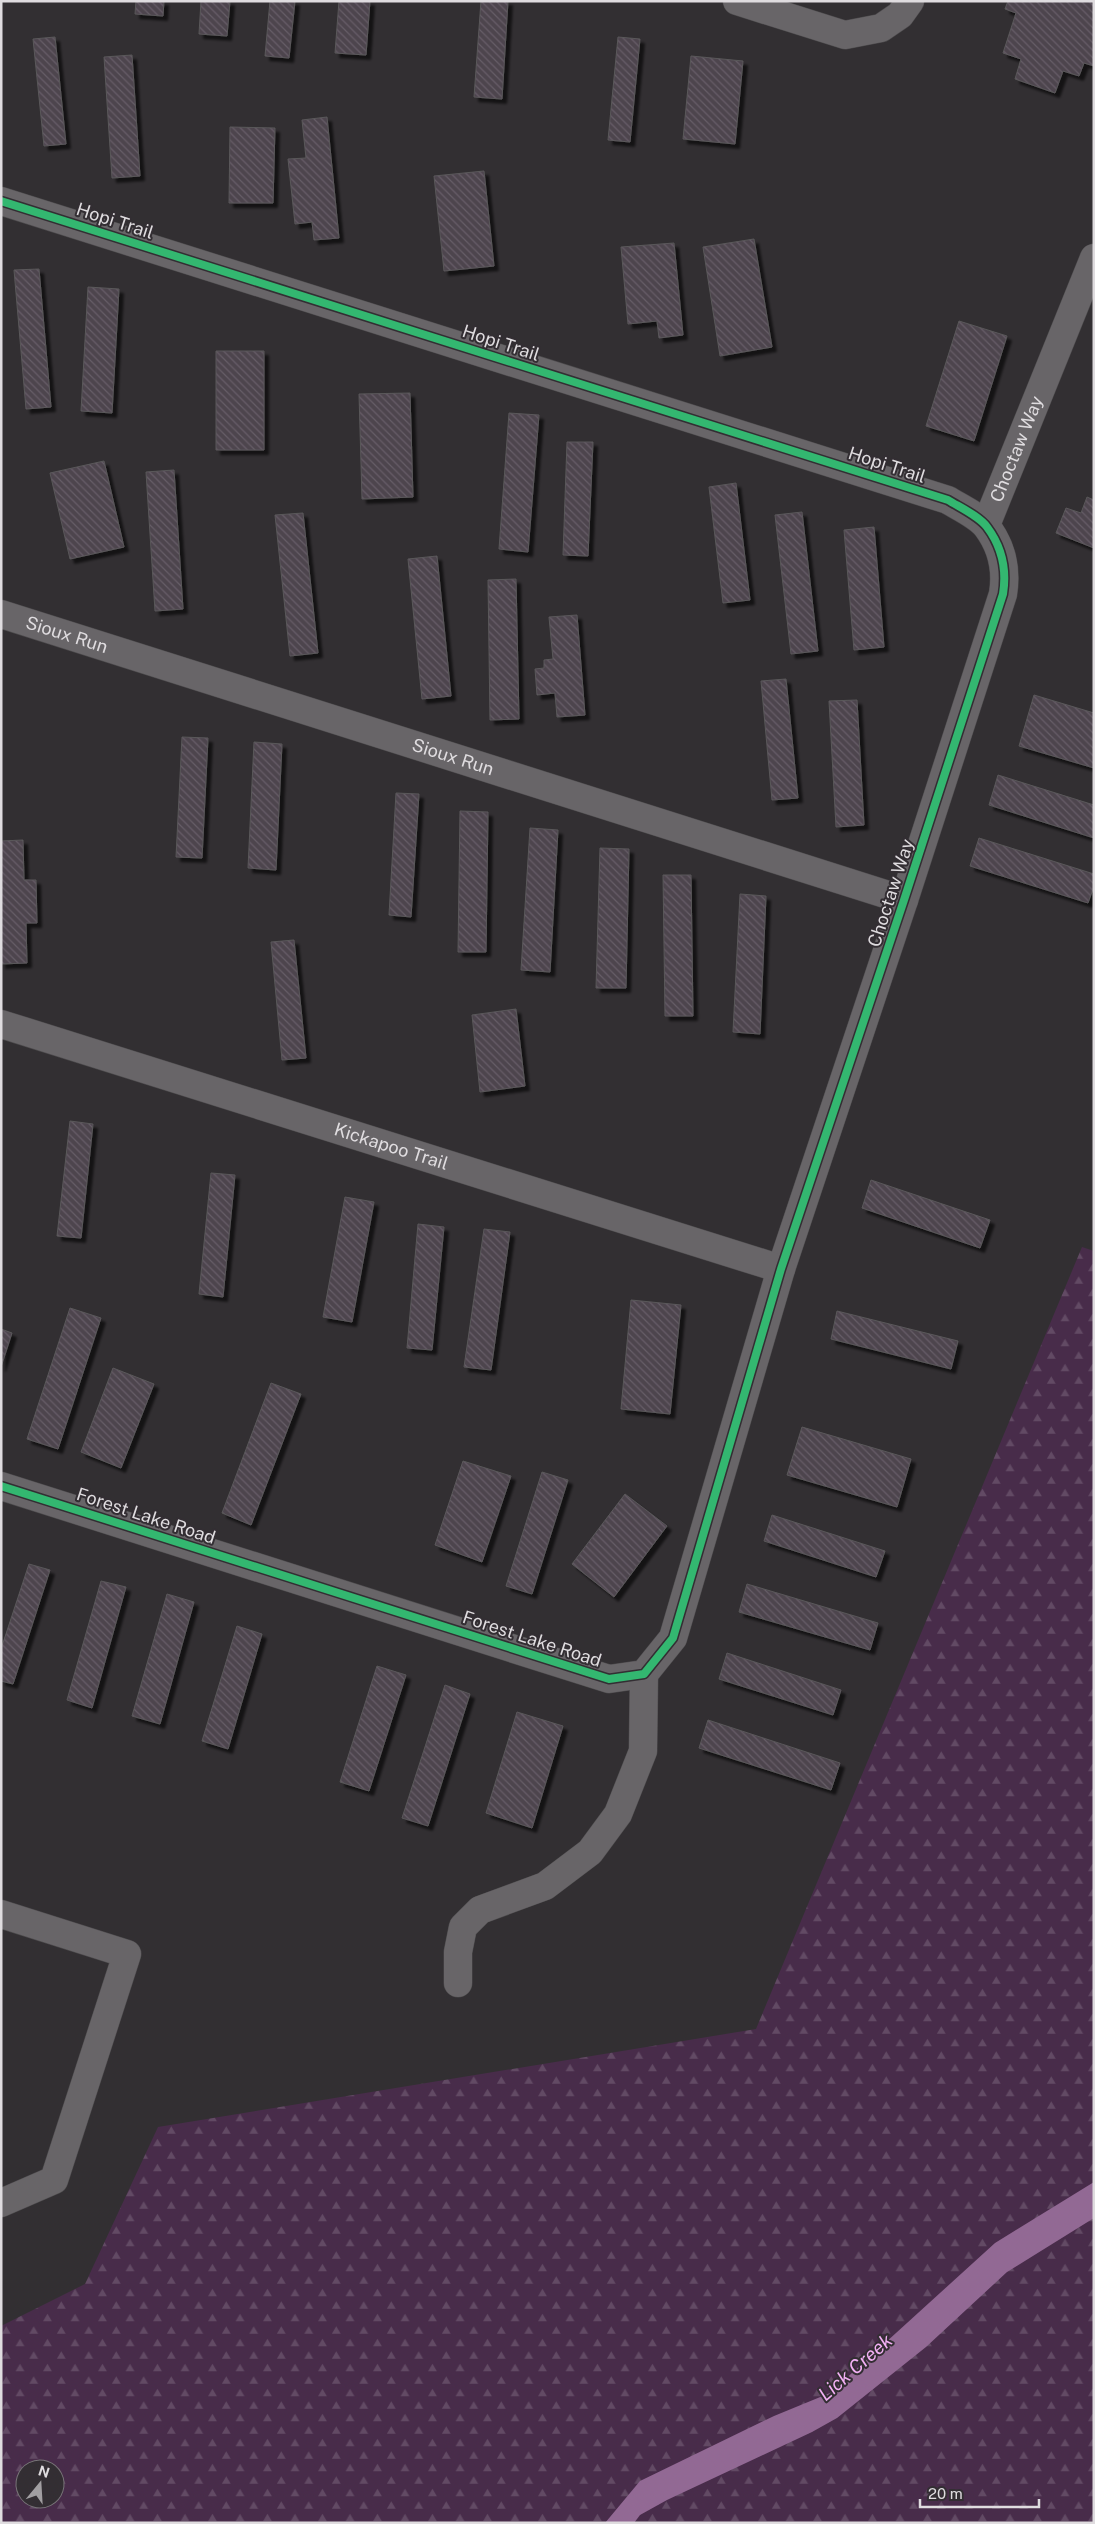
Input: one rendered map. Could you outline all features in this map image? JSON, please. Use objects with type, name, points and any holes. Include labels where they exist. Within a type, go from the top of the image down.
[{"type":"street","points":[[737,1],[845,35],[881,28],[900,15],[910,1]]},
{"type":"street","name":"Hopi Trail","points":[[1,201],[948,500],[986,526]]},
{"type":"street","name":"Choctaw Way","points":[[781,1269],[904,900],[1003,594],[1006,576],[1004,560],[986,526],[1094,258]]},
{"type":"street","name":"Sioux Run","points":[[1,614],[904,900]]},
{"type":"street","name":"Kickapoo Trail","points":[[1,1024],[781,1269]]},
{"type":"street","points":[[458,1983],[458,1952],[463,1927],[480,1910],[545,1886],[590,1852],[618,1814],[643,1751],[644,1674],[672,1638],[781,1269]]},
{"type":"street","name":"Forest Lake Road","points":[[1,1486],[609,1679],[644,1674]]},
{"type":"street","points":[[1,1914],[127,1954],[54,2180],[1,2203]]},
{"type":"green space","points":[[1082,1247],[1094,1251],[1094,2523],[1,2523],[1,2326],[85,2284],[158,2127],[756,2029]]},
{"type":"shaded area","name":"Lick Creek","points":[[1094,2182],[1094,2218],[1007,2272],[926,2347],[837,2418],[812,2432],[667,2500],[640,2515],[634,2523],[605,2523],[640,2481],[774,2416],[830,2393],[995,2243]]},
{"type":"building","points":[[136,1],[164,1],[163,16],[135,14]]},
{"type":"building","points":[[201,1],[230,1],[227,36],[199,34]]},
{"type":"building","points":[[270,1],[295,1],[289,58],[265,56]]},
{"type":"building","points":[[339,1],[370,1],[366,55],[335,53]]},
{"type":"building","points":[[481,1],[508,1],[502,99],[474,97]]},
{"type":"building","points":[[1008,1],[1094,1],[1094,66],[1084,63],[1079,76],[1063,71],[1055,93],[1015,79],[1021,59],[1003,53],[1016,13],[1005,9]]},
{"type":"building","points":[[55,37],[66,144],[44,146],[33,39]]},
{"type":"building","points":[[618,37],[640,39],[630,142],[608,140]]},
{"type":"building","points":[[132,55],[140,176],[112,178],[104,57]]},
{"type":"building","points":[[691,56],[743,61],[735,144],[683,139]]},
{"type":"building","points":[[327,117],[339,238],[314,240],[312,222],[295,224],[288,159],[306,158],[302,120]]},
{"type":"building","points":[[230,127],[275,128],[273,203],[229,203]]},
{"type":"building","points":[[484,171],[494,266],[444,271],[434,176]]},
{"type":"building","points":[[754,239],[772,347],[720,356],[703,247]]},
{"type":"building","points":[[674,243],[683,335],[659,338],[657,321],[628,324],[621,247]]},
{"type":"building","points":[[39,269],[51,407],[26,409],[14,270]]},
{"type":"building","points":[[88,287],[119,289],[112,413],[81,411]]},
{"type":"building","points":[[959,321],[1007,336],[974,441],[926,426]]},
{"type":"building","points":[[216,351],[264,351],[264,450],[216,450]]},
{"type":"building","points":[[410,393],[413,497],[362,499],[359,394]]},
{"type":"building","points":[[509,413],[539,415],[528,552],[499,549]]},
{"type":"building","points":[[567,442],[593,442],[588,556],[563,555]]},
{"type":"building","points":[[104,461],[124,547],[70,559],[50,473]]},
{"type":"building","points":[[174,470],[183,609],[155,611],[146,472]]},
{"type":"building","points":[[736,483],[750,600],[723,603],[709,487]]},
{"type":"building","points":[[1087,497],[1094,500],[1094,548],[1056,533],[1066,508],[1081,513]]},
{"type":"building","points":[[802,512],[818,651],[791,654],[775,515]]},
{"type":"building","points":[[303,513],[318,653],[290,656],[275,515]]},
{"type":"building","points":[[874,527],[884,647],[854,650],[844,530]]},
{"type":"building","points":[[437,556],[451,696],[422,699],[408,559]]},
{"type":"building","points":[[516,579],[519,719],[490,720],[488,580]]},
{"type":"building","points":[[577,615],[585,715],[557,717],[555,693],[537,695],[535,669],[544,668],[544,660],[553,659],[549,617]]},
{"type":"building","points":[[786,679],[798,798],[772,800],[761,681]]},
{"type":"building","points":[[1034,695],[1094,713],[1094,768],[1019,746]]},
{"type":"building","points":[[857,700],[864,825],[836,827],[829,701]]},
{"type":"building","points":[[182,737],[208,738],[202,858],[176,857]]},
{"type":"building","points":[[254,742],[282,744],[276,870],[248,868]]},
{"type":"building","points":[[998,775],[1094,805],[1094,838],[989,805]]},
{"type":"building","points":[[396,793],[419,794],[411,917],[389,915]]},
{"type":"building","points":[[460,811],[488,812],[486,952],[458,952]]},
{"type":"building","points":[[530,828],[558,830],[550,972],[521,970]]},
{"type":"building","points":[[979,838],[1094,874],[1094,886],[1088,903],[970,866]]},
{"type":"building","points":[[23,840],[24,880],[36,880],[37,923],[26,923],[27,963],[1,964],[1,841]]},
{"type":"building","points":[[600,848],[629,849],[626,988],[596,988]]},
{"type":"building","points":[[663,875],[691,875],[693,1016],[665,1016]]},
{"type":"building","points":[[740,894],[766,896],[760,1034],[733,1032]]},
{"type":"building","points":[[294,940],[306,1058],[282,1060],[271,942]]},
{"type":"building","points":[[516,1009],[525,1086],[480,1092],[472,1015]]},
{"type":"building","points":[[70,1121],[93,1124],[81,1238],[57,1236]]},
{"type":"building","points":[[211,1173],[235,1175],[223,1297],[199,1294]]},
{"type":"building","points":[[871,1180],[990,1220],[980,1248],[862,1208]]},
{"type":"building","points":[[345,1197],[374,1202],[352,1322],[323,1317]]},
{"type":"building","points":[[418,1224],[444,1227],[432,1350],[407,1348]]},
{"type":"building","points":[[484,1229],[510,1232],[491,1370],[464,1367]]},
{"type":"building","points":[[631,1300],[681,1305],[670,1414],[621,1409]]},
{"type":"building","points":[[70,1308],[101,1318],[58,1449],[27,1439]]},
{"type":"building","points":[[837,1311],[958,1341],[951,1369],[831,1339]]},
{"type":"building","points":[[1,1329],[12,1333],[1,1367]]},
{"type":"building","points":[[113,1368],[154,1384],[121,1468],[81,1452]]},
{"type":"building","points":[[271,1383],[301,1394],[251,1525],[222,1513]]},
{"type":"building","points":[[802,1427],[911,1459],[897,1507],[787,1475]]},
{"type":"building","points":[[463,1461],[511,1476],[482,1562],[435,1545]]},
{"type":"building","points":[[542,1472],[568,1480],[532,1594],[506,1586]]},
{"type":"building","points":[[625,1494],[667,1526],[614,1597],[572,1564]]},
{"type":"building","points":[[772,1515],[885,1551],[876,1577],[764,1541]]},
{"type":"building","points":[[29,1564],[50,1570],[13,1684],[1,1681],[1,1649]]},
{"type":"building","points":[[101,1581],[126,1587],[92,1708],[67,1700]]},
{"type":"building","points":[[747,1584],[878,1623],[870,1650],[739,1612]]},
{"type":"building","points":[[167,1594],[194,1602],[160,1724],[132,1716]]},
{"type":"building","points":[[237,1626],[262,1634],[228,1749],[202,1741]]},
{"type":"building","points":[[727,1653],[841,1690],[833,1715],[719,1679]]},
{"type":"building","points":[[377,1666],[406,1675],[369,1791],[340,1782]]},
{"type":"building","points":[[445,1685],[470,1694],[428,1826],[402,1818]]},
{"type":"building","points":[[517,1712],[563,1726],[532,1828],[486,1813]]},
{"type":"building","points":[[708,1720],[840,1763],[831,1790],[699,1748]]},
{"type":"cycle path","points":[[1,201],[948,500],[974,515],[987,527],[1000,550],[1004,567],[1003,594],[904,900],[781,1269],[673,1638],[644,1674],[609,1679],[1,1486]]}]
